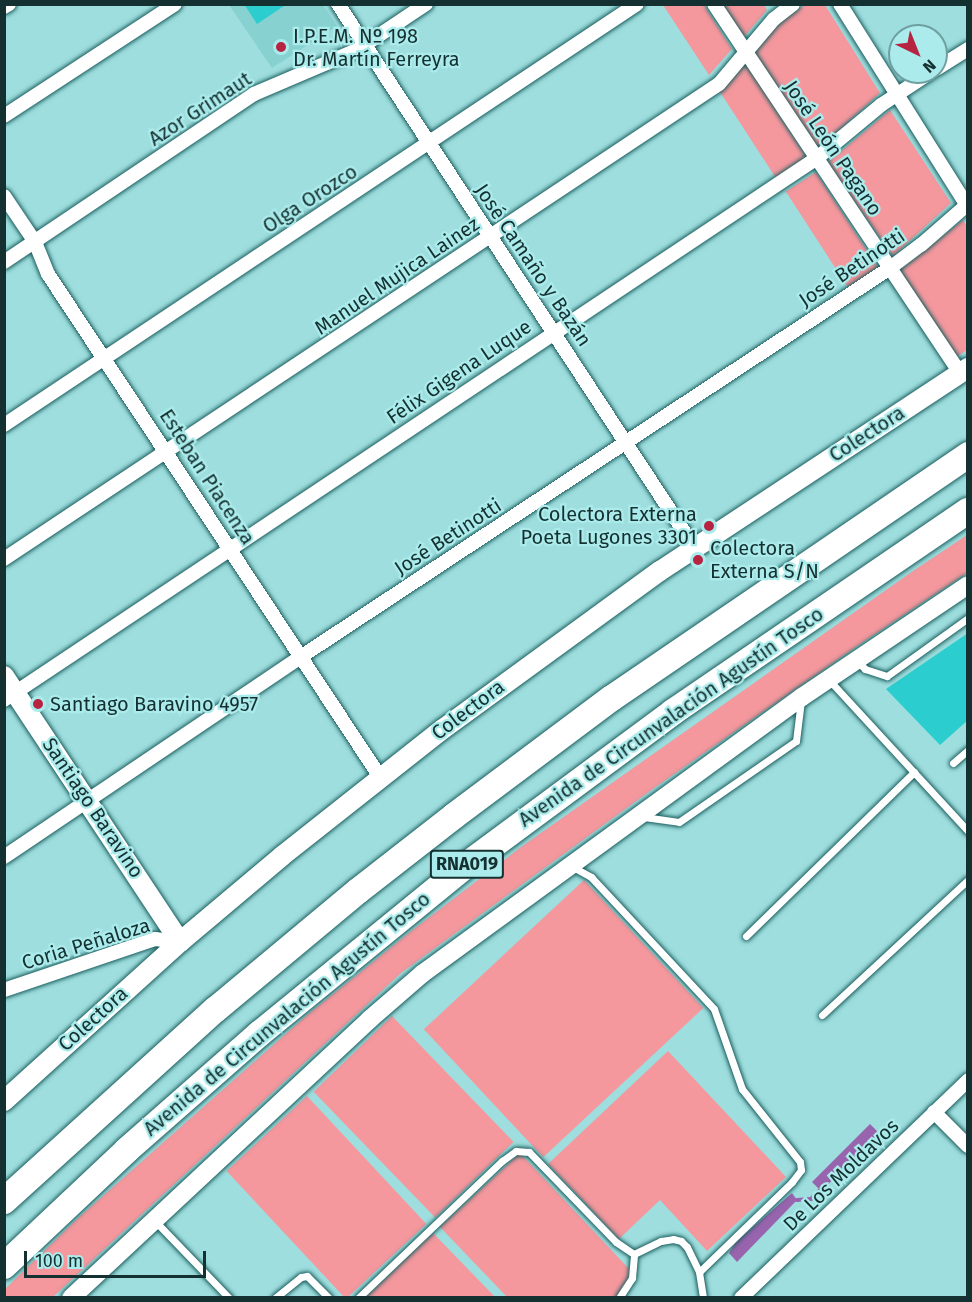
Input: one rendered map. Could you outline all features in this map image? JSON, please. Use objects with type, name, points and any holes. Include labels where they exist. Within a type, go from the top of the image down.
[{"type":"highway","name":"RNA019","points":[[4,1201],[215,1010],[349,898],[454,816],[612,698],[968,455]]},
{"type":"highway","name":"Avenida de Circunvalación Agustín Tosco","points":[[4,1266],[127,1150],[259,1034],[461,869],[664,718],[968,511]]},
{"type":"main road","name":"Colectora","points":[[4,1101],[180,942],[380,777],[505,682],[694,548],[964,371]]},
{"type":"main road","name":"Santiago Baravino","points":[[4,676],[10,696],[89,801],[180,942]]},
{"type":"street","points":[[4,7],[9,4]]},
{"type":"street","points":[[4,117],[175,4]]},
{"type":"street","name":"José Camaño y Bazán","points":[[338,4],[490,238],[627,441],[694,548]]},
{"type":"street","name":"Azor Grimaut","points":[[4,262],[254,94],[365,45],[426,4]]},
{"type":"street","name":"Olga Orozco","points":[[4,425],[637,4]]},
{"type":"street","name":"José León Pagano","points":[[714,4],[890,268],[964,371]]},
{"type":"street","name":"Manuel Mujica Lainez","points":[[4,559],[168,453],[718,84],[774,19],[793,4]]},
{"type":"street","points":[[840,4],[967,205]]},
{"type":"street","points":[[948,62],[968,49]]},
{"type":"street","name":"Félix Gigena Luque","points":[[10,696],[817,158],[896,94],[912,84]]},
{"type":"street","name":"Esteban Piacenza","points":[[4,196],[35,242],[48,274],[380,777]]},
{"type":"street","name":"José Betinotti","points":[[4,857],[302,656],[890,268],[921,245],[967,205]]},
{"type":"street","points":[[71,1298],[394,997],[451,952],[801,697],[968,585]]},
{"type":"street","name":"Coria Peñaloza","points":[[4,990],[154,939],[180,942]]},
{"type":"street","name":"De Los Moldavos","points":[[741,1298],[968,1080]]},
{"type":"street","points":[[934,1112],[968,1146]]},
{"type":"lane","points":[[856,660],[865,669],[887,676],[968,618]]},
{"type":"lane","points":[[828,679],[968,831]]},
{"type":"lane","points":[[638,816],[679,822],[796,741],[801,697]]},
{"type":"lane","points":[[953,763],[968,750]]},
{"type":"lane","points":[[746,936],[914,772]]},
{"type":"lane","points":[[570,865],[591,877],[714,1010],[742,1089],[800,1162],[801,1170],[792,1182],[699,1272]]},
{"type":"lane","points":[[822,1015],[968,880]]},
{"type":"lane","points":[[358,1298],[516,1151],[529,1152],[616,1242],[634,1254]]},
{"type":"lane","points":[[155,1221],[229,1298]]},
{"type":"lane","points":[[634,1254],[661,1241],[681,1240],[687,1246],[699,1272],[703,1298]]},
{"type":"lane","points":[[619,1298],[632,1278],[634,1254]]},
{"type":"lane","points":[[275,1298],[301,1277],[307,1276],[329,1298]]},
{"type":"shaded area","name":"I.P.E.M. Nº 198 Dr. Martín Ferreyra","points":[[229,5],[323,5],[337,26],[272,68]]},
{"type":"shaded area","points":[[663,5],[704,5],[732,49],[709,75]]},
{"type":"shaded area","points":[[721,5],[764,5],[767,10],[743,38]]},
{"type":"shaded area","points":[[805,5],[825,5],[880,93],[816,151],[751,52],[778,22]]},
{"type":"shaded area","points":[[746,64],[806,157],[775,177],[715,84]]},
{"type":"shaded area","points":[[890,110],[951,203],[893,256],[827,163]]},
{"type":"shaded area","points":[[816,172],[880,270],[850,290],[786,192]]},
{"type":"shaded area","points":[[963,220],[968,228],[967,350],[955,358],[899,271]]},
{"type":"shaded area","points":[[967,535],[967,573],[856,647],[650,791],[401,973],[53,1297],[5,1297],[5,1289],[78,1218],[307,1015],[410,932],[521,847]]},
{"type":"shaded area","points":[[584,880],[703,1008],[543,1157],[424,1029]]},
{"type":"shaded area","points":[[392,1016],[514,1142],[435,1218],[314,1092]]},
{"type":"shaded area","points":[[668,1051],[786,1177],[707,1251],[660,1200],[619,1239],[548,1164]]},
{"type":"shaded area","points":[[307,1096],[426,1224],[345,1298],[227,1171]]},
{"type":"shaded area","points":[[870,1124],[879,1133],[821,1191],[812,1182]]},
{"type":"shaded area","points":[[520,1153],[632,1272],[619,1297],[507,1297],[440,1227]]},
{"type":"shaded area","points":[[792,1193],[797,1200],[737,1262],[729,1253],[736,1242]]},
{"type":"shaded area","points":[[433,1233],[495,1297],[366,1297]]},
{"type":"building","points":[[244,4],[287,4],[257,24]]},
{"type":"building","points":[[968,633],[968,720],[940,745],[886,689]]},
{"type":"waterway","points":[[797,1200],[811,1199],[819,1191]]},
{"type":"place","name":"I.P.E.M. Nº 198 Dr. Martín Ferreyra","points":[[281,47]]},
{"type":"place","name":"Colectora Externa Poeta Lugones 3301","points":[[709,526]]},
{"type":"place","name":"Colectora Externa S/N","points":[[698,560]]},
{"type":"place","name":"Santiago Baravino 4957","points":[[38,704]]}]
